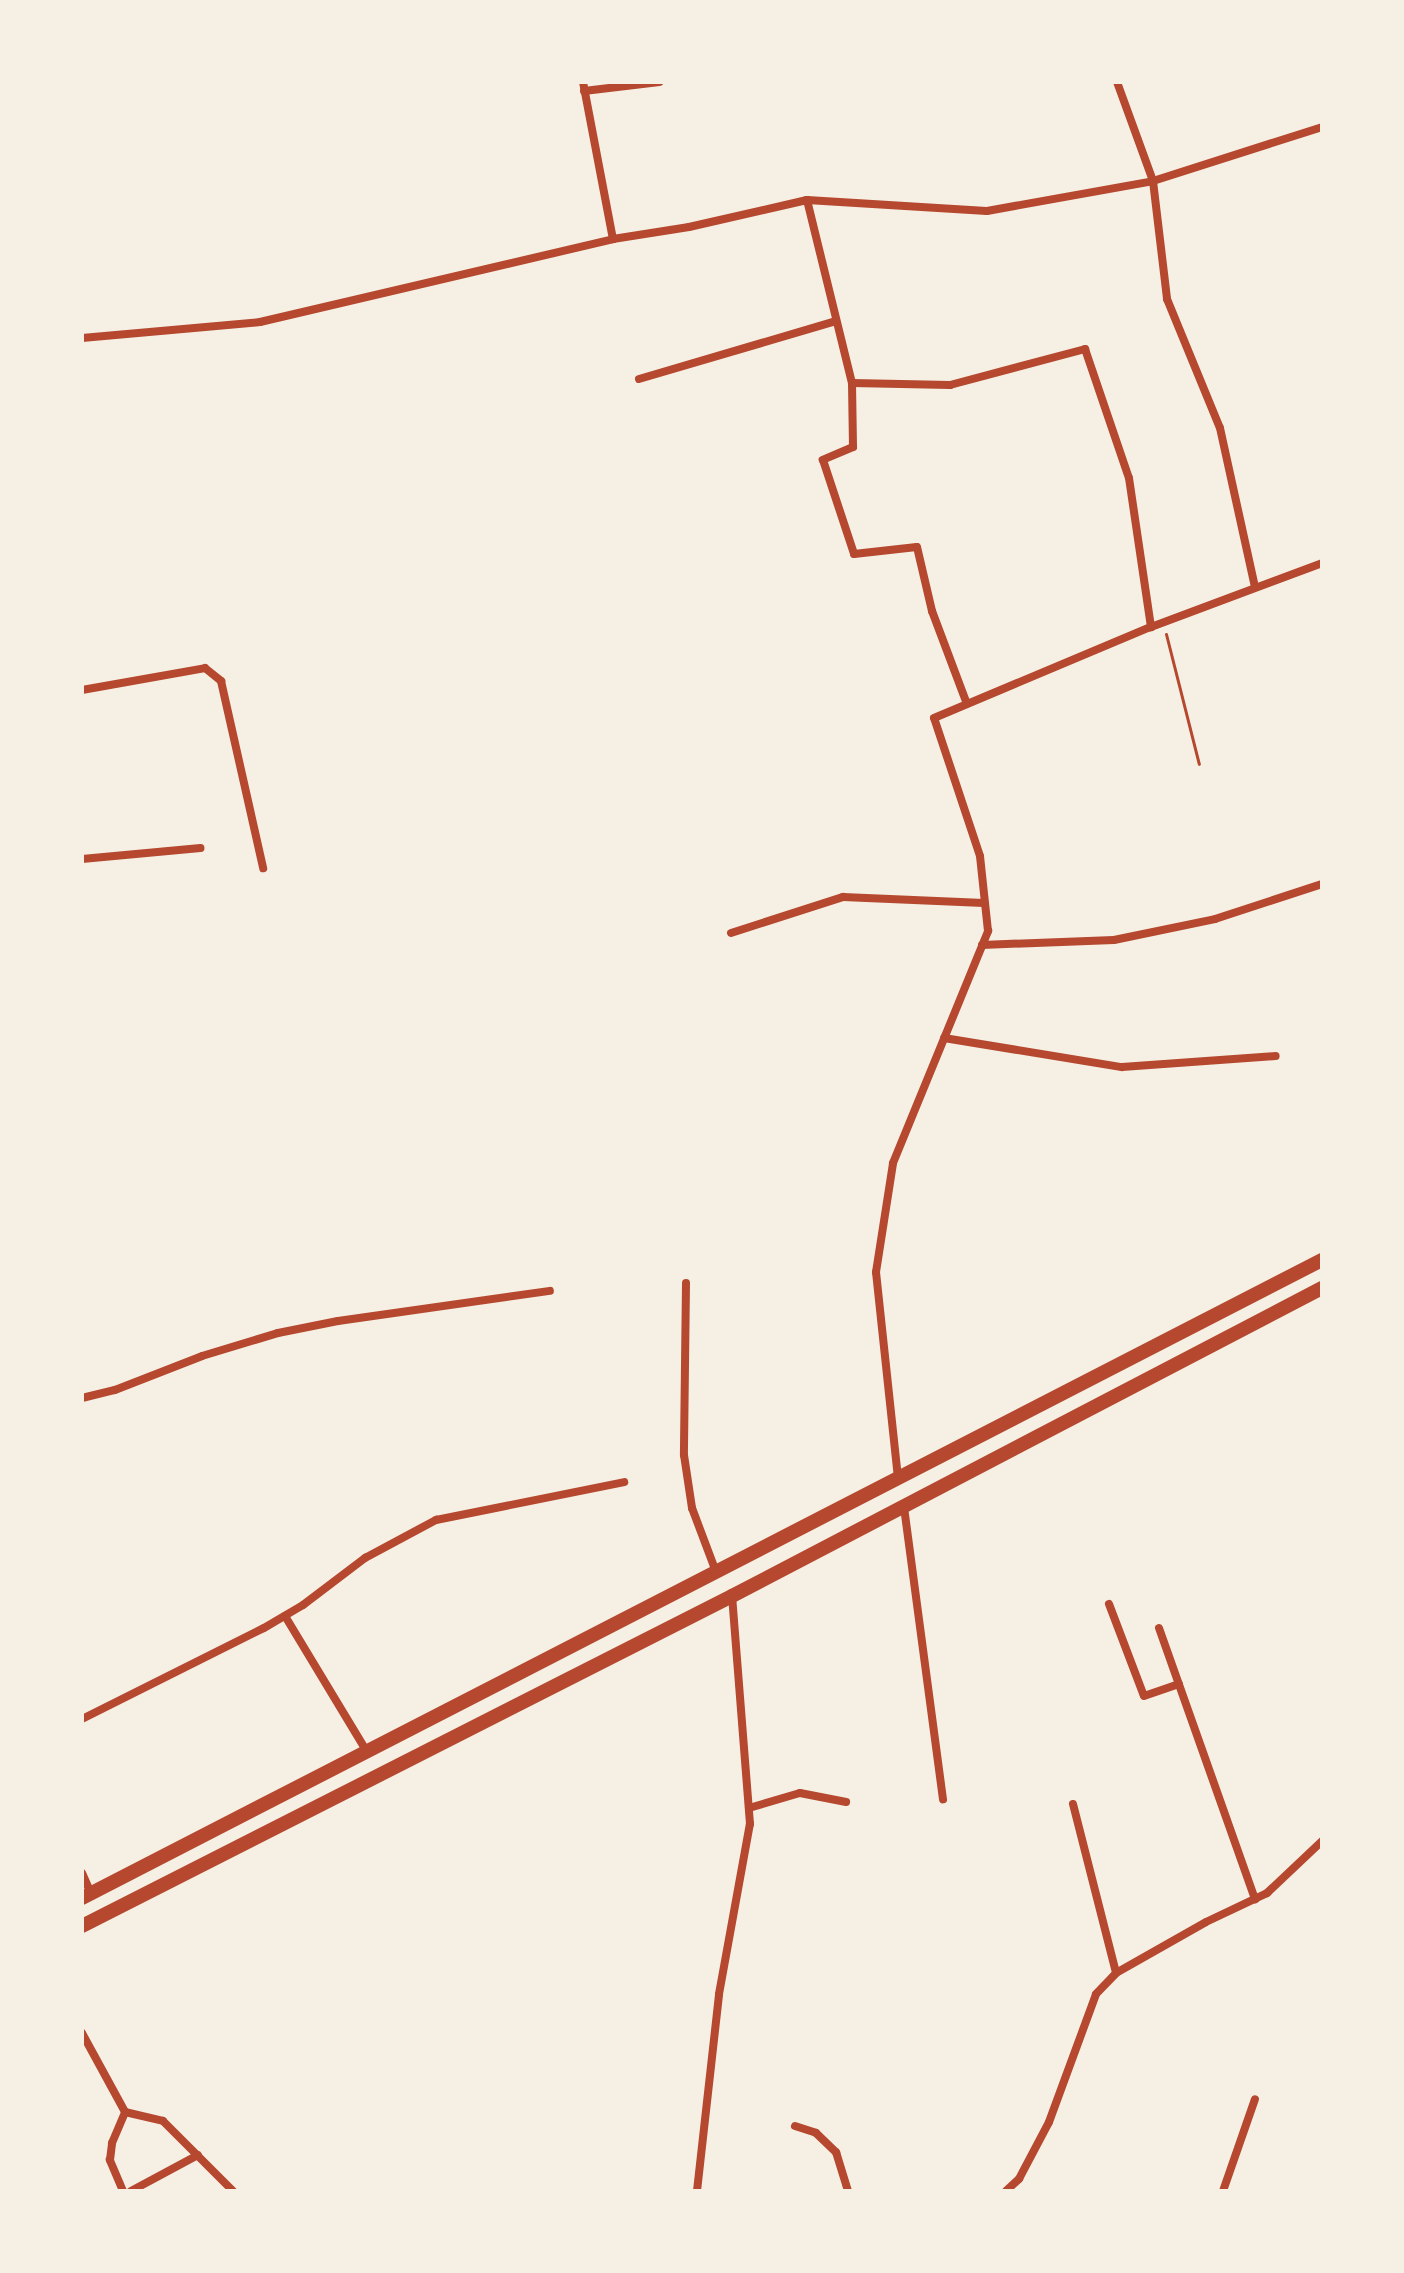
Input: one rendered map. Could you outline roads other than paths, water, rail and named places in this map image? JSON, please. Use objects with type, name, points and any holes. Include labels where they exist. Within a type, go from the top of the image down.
[{"type":"main road","points":[[87,1895],[1322,1260]]},
{"type":"main road","points":[[82,1926],[732,1596],[1322,1288]]},
{"type":"street","points":[[613,239],[584,87],[659,82]]},
{"type":"street","points":[[1117,82],[1153,181],[1167,299],[1220,428],[1255,587]]},
{"type":"street","points":[[82,338],[260,322],[613,239],[689,227],[807,200],[987,211],[1153,181],[1322,127]]},
{"type":"street","points":[[807,200],[852,383],[853,447],[823,460],[854,554],[917,547],[932,611],[967,704]]},
{"type":"street","points":[[639,379],[836,321]]},
{"type":"street","points":[[852,383],[950,385],[1085,349],[1129,478],[1151,627]]},
{"type":"street","points":[[898,1479],[876,1272],[893,1163],[988,931],[980,856],[934,718],[1163,622],[1322,563]]},
{"type":"street","points":[[82,690],[205,668],[221,681],[263,868]]},
{"type":"street","points":[[82,859],[200,848]]},
{"type":"street","points":[[982,945],[1114,940],[1215,919],[1322,884]]},
{"type":"street","points":[[731,933],[843,897],[984,903]]},
{"type":"street","points":[[944,1038],[1122,1067],[1276,1056]]},
{"type":"street","points":[[686,1283],[684,1455],[692,1508],[716,1572]]},
{"type":"street","points":[[82,1398],[115,1390],[202,1356],[278,1333],[338,1321],[550,1291]]},
{"type":"street","points":[[82,1719],[285,1616],[365,1558],[436,1520],[624,1482]]},
{"type":"street","points":[[904,1507],[943,1799]]},
{"type":"street","points":[[697,2191],[719,1994],[750,1824],[732,1596]]},
{"type":"street","points":[[1109,1604],[1144,1696],[1179,1684]]},
{"type":"street","points":[[285,1616],[367,1752]]},
{"type":"street","points":[[1159,1628],[1255,1899]]},
{"type":"street","points":[[749,1808],[800,1793],[846,1802]]},
{"type":"street","points":[[1073,1804],[1116,1973]]},
{"type":"street","points":[[1006,2191],[1019,2179],[1049,2122],[1096,1994],[1116,1973],[1206,1922],[1267,1893],[1322,1841]]},
{"type":"street","points":[[82,1873],[87,1895]]},
{"type":"street","points":[[82,2033],[125,2112],[163,2121],[233,2191]]},
{"type":"street","points":[[1223,2191],[1255,2099]]},
{"type":"street","points":[[123,2191],[110,2160],[112,2143],[125,2112]]},
{"type":"street","points":[[795,2126],[816,2133],[836,2152],[848,2191]]},
{"type":"street","points":[[131,2191],[198,2155]]}]
